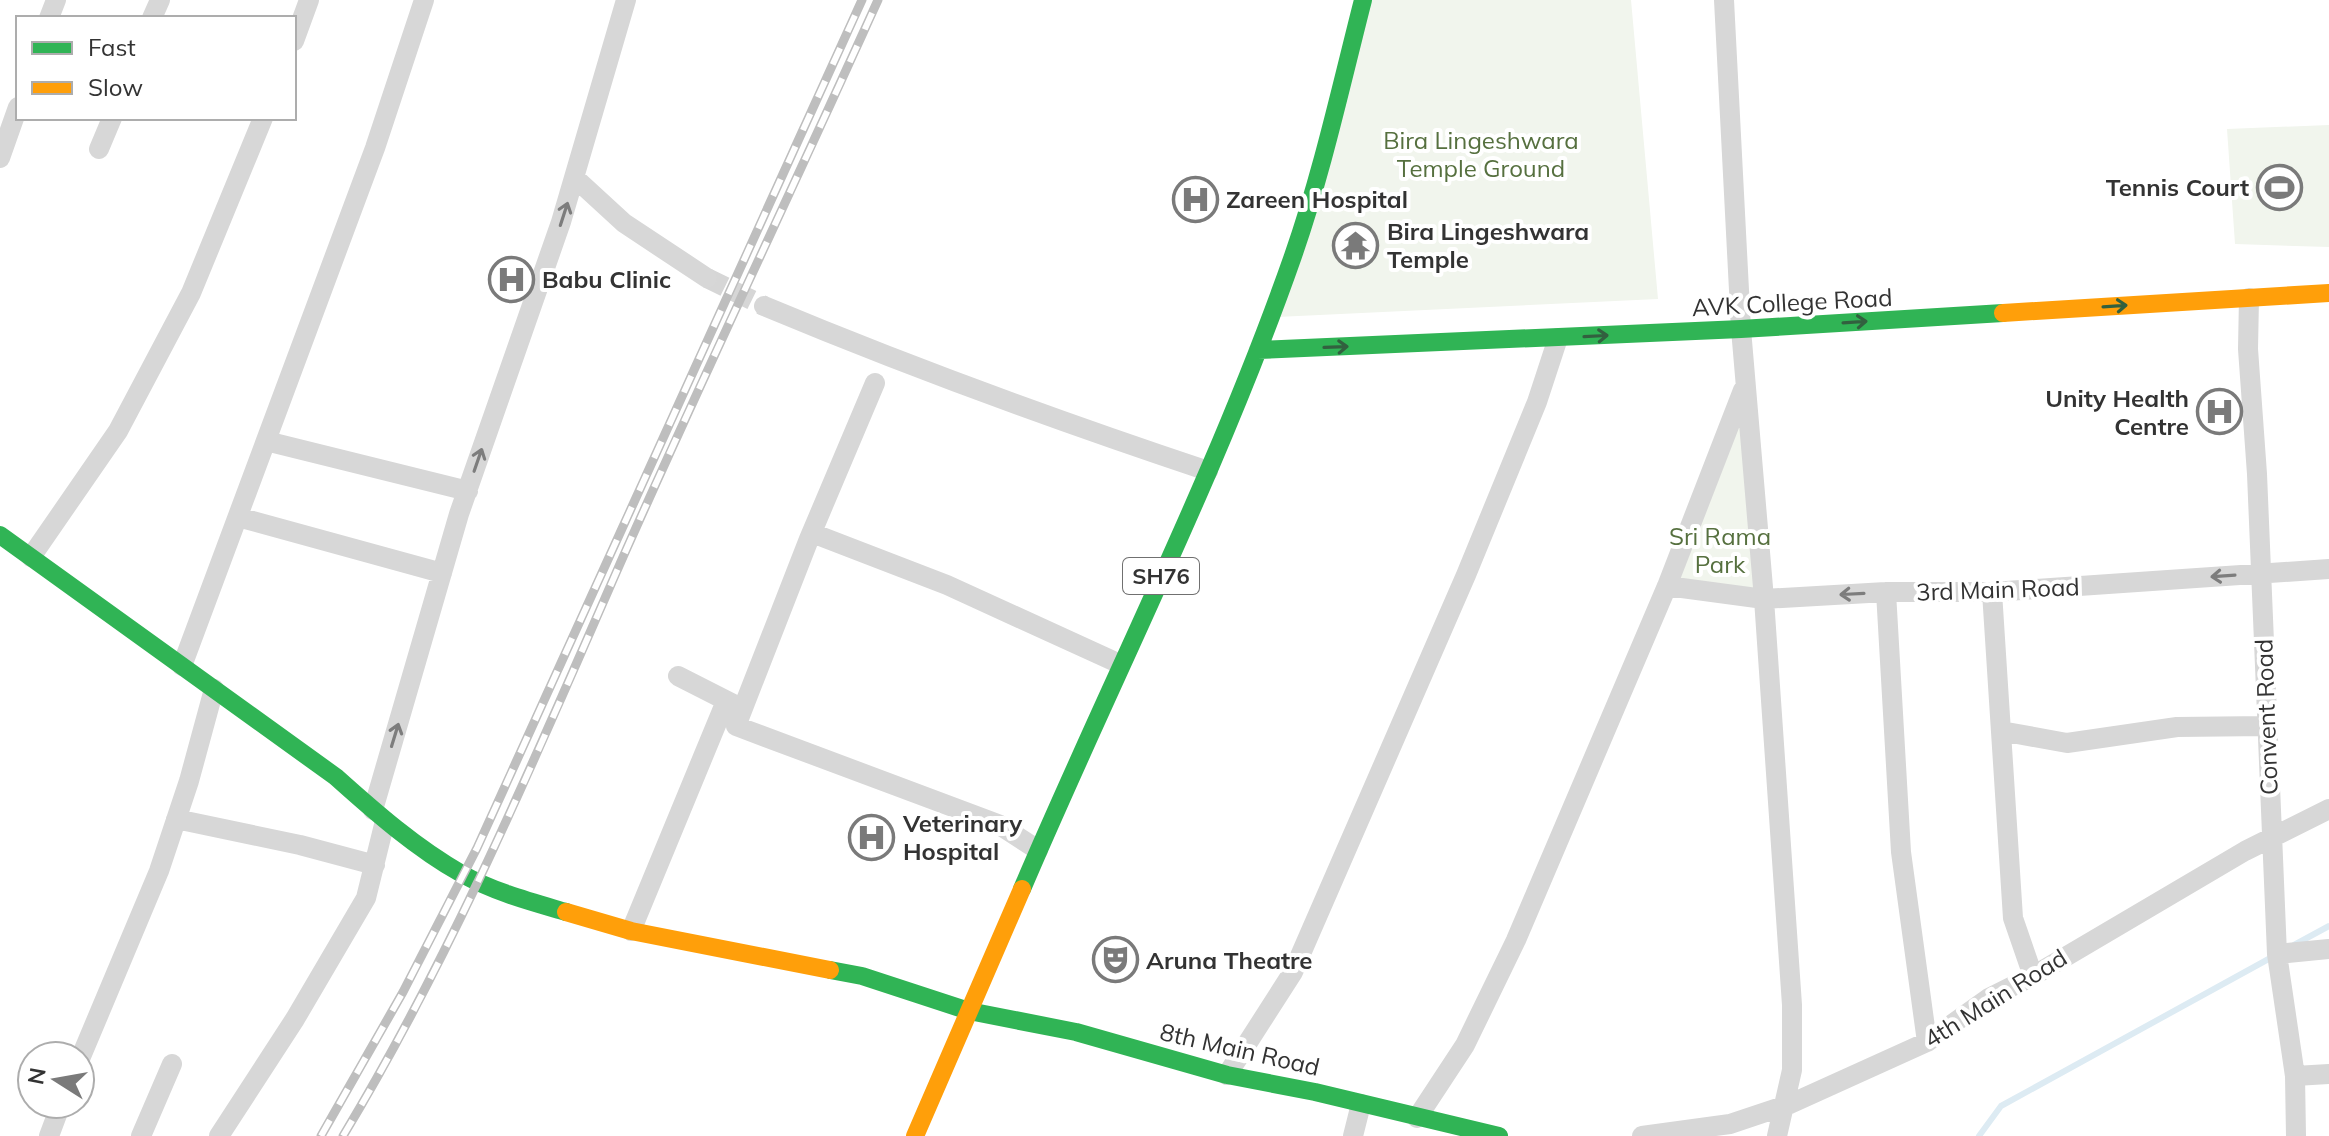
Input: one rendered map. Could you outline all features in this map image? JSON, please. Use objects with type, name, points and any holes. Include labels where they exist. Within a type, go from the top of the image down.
[{"type":"main road","name":"SH76","points":[[915,1136],[1038,850],[1208,471],[1258,350],[1294,254],[1323,158],[1363,0]]},
{"type":"main road","name":"AVK College Road","points":[[1258,350],[1741,329],[2329,293]]},
{"type":"main road","name":"8th Main Road","points":[[0,535],[336,777],[379,816],[463,875],[479,882],[522,899],[631,931],[862,976],[969,1011],[1076,1032],[1227,1075],[1503,1136]]},
{"type":"street","points":[[296,36],[309,0]]},
{"type":"street","points":[[182,666],[375,148],[424,0]]},
{"type":"street","points":[[219,1136],[295,1019],[366,898],[375,865],[379,816],[442,573],[575,178],[626,0]]},
{"type":"street","points":[[1724,0],[1741,329],[1764,599],[1792,1005],[1792,1070],[1777,1136]]},
{"type":"street","points":[[0,158],[16,113]]},
{"type":"street","points":[[99,149],[111,120]]},
{"type":"street","points":[[31,557],[118,431],[191,293],[262,120]]},
{"type":"street","points":[[575,178],[624,223],[707,278]]},
{"type":"street","name":"Convent Road","points":[[2249,298],[2248,349],[2257,474],[2277,954],[2295,1076],[2296,1136]]},
{"type":"street","points":[[764,306],[907,364],[1208,471]]},
{"type":"street","points":[[1227,1075],[1293,972],[1466,575],[1537,402],[1558,338]]},
{"type":"street","points":[[631,931],[812,533],[875,383]]},
{"type":"street","points":[[1417,1118],[1465,1045],[1516,940],[1667,586],[1745,384]]},
{"type":"street","points":[[266,441],[468,491]]},
{"type":"street","points":[[238,517],[442,573]]},
{"type":"street","points":[[812,533],[947,585],[1120,664]]},
{"type":"street","name":"3rd Main Road","points":[[1667,586],[1764,599],[1886,592],[1992,592],[2329,569]]},
{"type":"street","points":[[1886,592],[1901,852],[1927,1042]]},
{"type":"street","points":[[1992,592],[2013,918],[2033,976]]},
{"type":"street","points":[[678,676],[735,705]]},
{"type":"street","points":[[88,1040],[159,871],[214,689]]},
{"type":"street","points":[[735,705],[736,726],[998,824],[1038,850]]},
{"type":"street","points":[[2001,731],[2067,743],[2177,727],[2266,726]]},
{"type":"street","name":"4th Main Road","points":[[1642,1136],[1730,1124],[1785,1106],[1927,1042],[1989,998],[2033,976],[2085,943],[2271,838],[2329,809]]},
{"type":"street","points":[[176,819],[300,845],[375,865]]},
{"type":"street","points":[[2277,954],[2329,949]]},
{"type":"street","points":[[141,1136],[172,1064]]},
{"type":"street","points":[[2295,1076],[2329,1074]]},
{"type":"street","points":[[1353,1136],[1361,1104]]},
{"type":"green space","name":"Bira Lingeshwara Temple Ground","points":[[1362,0],[1631,0],[1658,299],[1277,317]]},
{"type":"green space","name":"Tennis Court","points":[[2329,125],[2329,247],[2235,244],[2227,129]]},
{"type":"green space","name":"Sri Rama Park","points":[[1741,406],[1757,589],[1673,582]]},
{"type":"waterway","points":[[2294,945],[2329,926]]},
{"type":"waterway","points":[[1979,1136],[2001,1106],[2274,956]]},
{"type":"tunnel","points":[[707,278],[764,306]]},
{"type":"railway","points":[[321,1136],[403,992],[477,848],[862,0]]},
{"type":"railway","points":[[343,1136],[458,924],[654,487],[878,0]]},
{"type":"traffic: fast","points":[[1022,889],[1198,496],[1263,337],[1313,193],[1363,0]]},
{"type":"traffic: fast","points":[[1258,350],[1741,329],[2003,313]]},
{"type":"traffic: fast","points":[[0,535],[336,777],[428,853],[487,886],[566,912]]},
{"type":"traffic: fast","points":[[830,970],[862,976],[969,1011],[1076,1032],[1227,1075],[1315,1092],[1499,1136]]},
{"type":"traffic: slow","points":[[2003,313],[2329,293]]},
{"type":"traffic: slow","points":[[915,1136],[1022,889]]},
{"type":"traffic: slow","points":[[566,912],[631,931],[830,970]]},
{"type":"place","name":"Tennis Court","points":[[2280,187]]},
{"type":"place","name":"Zareen Hospital","points":[[1195,199]]},
{"type":"place","name":"Bira Lingeshwara Temple","points":[[1356,245]]},
{"type":"place","name":"Babu Clinic","points":[[511,279]]},
{"type":"place","name":"Unity Health Centre","points":[[2220,412]]},
{"type":"place","name":"Veterinary Hospital","points":[[872,837]]},
{"type":"place","name":"Aruna Theatre","points":[[1115,960]]}]
